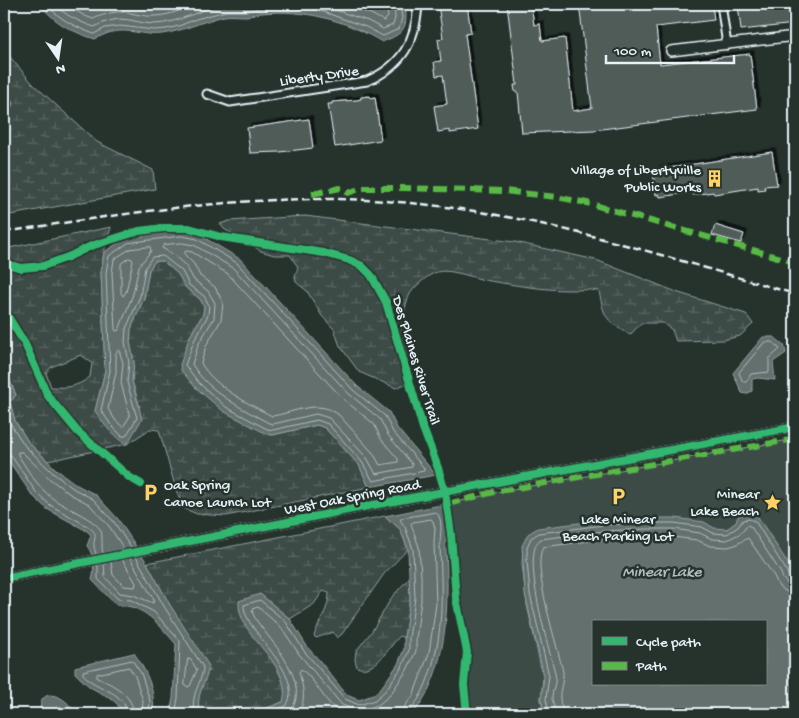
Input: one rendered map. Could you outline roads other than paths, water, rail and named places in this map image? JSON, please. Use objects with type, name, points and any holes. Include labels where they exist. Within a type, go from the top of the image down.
[{"type":"street","name":"Liberty Drive","points":[[207,94],[230,102],[368,81],[380,76],[392,67],[409,45],[418,17],[418,4]]},
{"type":"street","points":[[721,4],[727,45]]},
{"type":"street","points":[[671,51],[795,36]]},
{"type":"street","name":"West Oak Spring Road","points":[[4,578],[445,492],[795,427]]},
{"type":"water","points":[[40,4],[405,4],[406,19],[403,29],[396,36],[382,42],[339,22],[309,15],[278,12],[247,16],[224,16],[178,31],[162,34],[117,31],[95,39],[64,26],[45,11]]},
{"type":"water","points":[[4,84],[13,104],[4,121]]},
{"type":"water","points":[[4,121],[9,134],[5,148],[4,147]]},
{"type":"water","points":[[183,231],[198,234],[240,259],[357,386],[389,412],[397,428],[436,475],[369,487],[359,465],[325,428],[317,425],[272,435],[223,411],[195,387],[181,370],[180,365],[189,338],[203,314],[204,306],[200,299],[186,288],[178,274],[163,261],[155,261],[149,270],[144,298],[131,329],[130,342],[134,362],[132,381],[142,419],[127,444],[113,434],[95,411],[105,371],[101,272],[104,252],[126,238]]},
{"type":"water","points":[[763,337],[774,337],[784,345],[786,353],[773,362],[775,380],[752,379],[752,391],[746,394],[742,393],[733,373]]},
{"type":"water","points":[[4,367],[16,395],[10,402],[15,421],[29,443],[57,470],[77,485],[96,495],[118,519],[209,666],[199,695],[200,714],[170,714],[173,698],[176,644],[150,617],[135,608],[116,605],[92,580],[93,562],[87,546],[91,535],[47,509],[32,495],[4,454]]},
{"type":"water","points":[[441,505],[447,528],[447,593],[444,637],[440,658],[433,678],[425,697],[413,714],[250,714],[283,702],[284,688],[273,662],[246,626],[240,614],[239,601],[260,594],[290,619],[308,648],[349,696],[359,700],[373,695],[381,688],[398,664],[404,649],[410,598],[408,549],[400,529],[385,516]]},
{"type":"water","name":"Minear Lake","points":[[748,513],[758,517],[791,568],[795,582],[795,714],[544,714],[541,699],[544,676],[525,594],[522,546],[528,534],[538,528],[604,520],[675,518],[704,522],[714,528],[727,529],[735,523],[739,515]]},
{"type":"water","points":[[134,653],[143,667],[152,690],[153,714],[123,714],[117,704],[90,687],[75,673],[75,667]]},
{"type":"water","points":[[48,695],[61,698],[77,714],[37,714],[39,713],[42,699]]},
{"type":"railway","points":[[4,232],[102,217],[249,201],[348,199],[398,202],[449,207],[549,226],[648,251],[795,294]]},
{"type":"place","name":"Village of Libertyville Public Works","points":[[715,178]]},
{"type":"place","name":"Oak Spring Canoe Launch Lot","points":[[150,493]]},
{"type":"place","name":"Lake Minear Beach Parking Lot","points":[[618,497]]},
{"type":"place","name":"Minear Lake Beach","points":[[773,502]]}]
